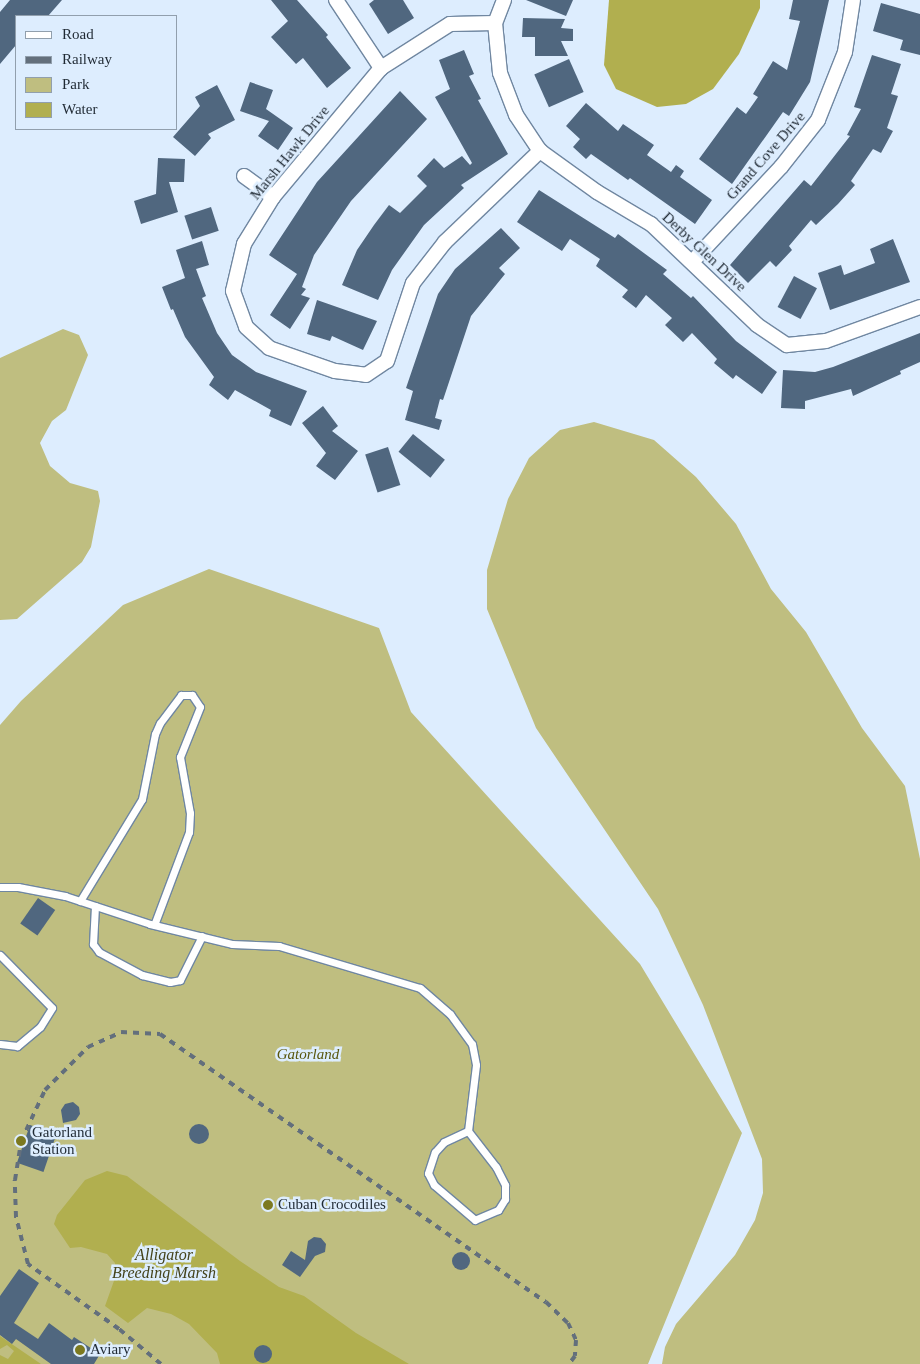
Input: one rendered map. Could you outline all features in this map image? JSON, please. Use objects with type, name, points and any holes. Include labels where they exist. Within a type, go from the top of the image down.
[{"type":"street","points":[[336,0],[381,68]]},
{"type":"street","name":"Derby Glen Drive","points":[[504,0],[495,23],[500,73],[516,115],[540,151],[597,192],[650,224],[693,261],[757,325],[787,345],[826,341],[920,306]]},
{"type":"street","name":"Grand Cove Drive","points":[[693,261],[781,168],[818,120],[845,52],[853,0]]},
{"type":"street","name":"Marsh Hawk Drive","points":[[495,23],[450,24],[381,68],[273,197],[244,244],[233,291],[246,327],[269,348],[335,371],[366,375],[387,362],[414,283],[434,256],[540,151]]},
{"type":"street","points":[[244,176],[273,197]]},
{"type":"lane","points":[[80,901],[142,799],[155,734],[160,723],[182,695],[192,695],[200,707],[180,757],[190,813],[189,832],[154,925]]},
{"type":"lane","points":[[0,888],[18,887],[80,901],[154,925],[232,944],[279,946],[420,988],[450,1014],[472,1044],[476,1065],[468,1131],[496,1167],[505,1184],[505,1199],[498,1210],[475,1220],[434,1184],[428,1173],[435,1152],[444,1142],[468,1131]]},
{"type":"lane","points":[[95,906],[93,944],[99,952],[142,975],[170,982],[180,980],[202,936]]},
{"type":"lane","points":[[0,955],[52,1008],[40,1027],[17,1046],[0,1044]]},
{"type":"green space","points":[[63,329],[79,335],[88,355],[66,410],[52,421],[40,443],[50,466],[70,483],[98,491],[100,501],[91,547],[82,562],[17,619],[0,620],[0,358]]},
{"type":"green space","points":[[594,422],[654,440],[696,477],[736,524],[771,589],[806,632],[862,728],[905,786],[920,859],[920,1364],[662,1364],[665,1347],[676,1324],[735,1255],[755,1220],[763,1193],[762,1159],[703,1005],[658,909],[536,728],[487,609],[487,570],[508,499],[529,458],[560,430]]},
{"type":"green space","name":"Gatorland","points":[[209,569],[379,628],[411,712],[640,964],[742,1133],[648,1364],[0,1364],[0,725],[21,701],[123,605]]},
{"type":"water","points":[[609,0],[760,0],[760,8],[739,54],[713,89],[686,104],[657,107],[616,89],[604,65]]},
{"type":"water","name":"Alligator Breeding Marsh","points":[[107,1171],[127,1176],[240,1261],[279,1287],[304,1296],[356,1333],[409,1364],[220,1364],[217,1353],[189,1324],[171,1314],[147,1308],[128,1323],[105,1306],[115,1278],[115,1263],[107,1254],[81,1247],[70,1248],[54,1224],[57,1215],[85,1180]]},
{"type":"water","points":[[0,1336],[41,1364],[0,1364],[0,1355],[8,1359],[14,1351],[7,1345],[0,1349]]},
{"type":"building","points":[[10,0],[62,0],[49,15],[15,15],[15,46],[0,64],[0,12]]},
{"type":"building","points":[[271,0],[297,0],[328,35],[326,37],[351,68],[327,88],[303,58],[296,64],[271,37],[288,21]]},
{"type":"building","points":[[374,0],[403,0],[414,18],[388,34],[369,4]]},
{"type":"building","points":[[526,0],[573,0],[566,16]]},
{"type":"building","points":[[793,0],[829,0],[810,82],[789,116],[783,112],[732,184],[699,159],[737,107],[746,114],[758,97],[753,94],[773,61],[787,70],[800,21],[789,19]]},
{"type":"building","points":[[881,3],[920,14],[920,55],[900,50],[903,40],[873,31]]},
{"type":"building","points":[[523,18],[565,19],[561,28],[573,29],[573,41],[561,41],[568,56],[535,56],[535,37],[522,37]]},
{"type":"building","points":[[464,50],[474,74],[469,76],[481,99],[478,100],[508,154],[461,185],[464,188],[424,225],[392,270],[378,300],[342,285],[357,250],[389,205],[400,213],[427,186],[417,176],[434,158],[444,168],[462,156],[470,165],[472,163],[435,97],[450,89],[439,60]]},
{"type":"building","points":[[872,55],[901,64],[891,94],[898,96],[887,128],[893,131],[881,153],[873,149],[851,181],[855,185],[838,204],[816,225],[811,220],[789,246],[792,250],[776,267],[770,261],[748,283],[730,265],[804,180],[811,186],[850,136],[847,135],[861,109],[854,107]]},
{"type":"building","points":[[569,59],[584,92],[549,107],[534,74]]},
{"type":"building","points":[[250,82],[273,90],[266,109],[293,128],[278,150],[258,136],[269,121],[240,111]]},
{"type":"building","points":[[217,85],[235,120],[208,134],[211,138],[195,156],[173,137],[200,106],[195,97]]},
{"type":"building","points":[[400,91],[427,119],[351,201],[314,255],[302,287],[306,289],[301,295],[310,298],[290,329],[270,315],[297,274],[269,255],[317,182]]},
{"type":"building","points":[[586,103],[618,131],[623,124],[654,145],[647,155],[671,172],[676,165],[684,171],[680,177],[712,200],[695,224],[630,178],[628,180],[591,154],[586,159],[573,147],[580,139],[566,126]]},
{"type":"building","points":[[158,158],[185,159],[184,182],[169,182],[178,212],[141,224],[134,201],[156,194]]},
{"type":"building","points":[[539,190],[615,238],[618,234],[667,270],[663,274],[691,298],[693,296],[736,341],[777,372],[762,394],[736,375],[733,379],[714,363],[717,359],[692,333],[683,342],[665,325],[672,318],[646,295],[636,308],[622,297],[628,290],[596,266],[600,259],[570,239],[562,251],[517,222]]},
{"type":"building","points":[[211,207],[219,231],[192,239],[184,216]]},
{"type":"building","points":[[501,228],[520,248],[499,268],[505,274],[471,316],[443,400],[440,399],[435,418],[442,420],[439,430],[405,420],[413,391],[406,388],[438,294],[455,269]]},
{"type":"building","points":[[893,239],[910,282],[830,310],[818,273],[841,265],[844,275],[875,263],[870,249]]},
{"type":"building","points":[[202,241],[209,265],[196,269],[206,296],[202,298],[217,333],[232,355],[256,372],[307,391],[291,426],[269,416],[271,410],[235,390],[228,400],[209,385],[214,377],[185,337],[173,309],[171,310],[162,287],[185,278],[176,250]]},
{"type":"building","points":[[794,276],[817,288],[801,319],[778,307]]},
{"type":"building","points":[[317,300],[377,321],[363,350],[332,336],[330,341],[307,334]]},
{"type":"building","points":[[920,333],[920,362],[900,371],[901,374],[853,396],[851,389],[805,401],[805,409],[781,408],[783,370],[815,372],[833,367]]},
{"type":"building","points":[[323,406],[338,426],[332,431],[358,451],[335,480],[316,466],[326,453],[302,423]]},
{"type":"building","points":[[413,434],[445,460],[430,478],[399,452]]},
{"type":"building","points":[[388,447],[400,485],[378,492],[365,454]]},
{"type":"building","points":[[38,898],[55,910],[37,935],[20,923]]},
{"type":"building","points":[[73,1102],[79,1107],[80,1114],[76,1120],[63,1123],[61,1110],[65,1104]]},
{"type":"building","points":[[195,1124],[203,1124],[209,1130],[209,1138],[203,1144],[195,1144],[189,1138],[189,1130]]},
{"type":"building","points":[[30,1125],[56,1134],[43,1172],[17,1163]]},
{"type":"building","points":[[314,1237],[321,1238],[326,1244],[325,1252],[315,1256],[300,1277],[282,1265],[291,1251],[305,1260],[308,1241]]},
{"type":"building","points":[[457,1252],[465,1252],[470,1257],[468,1268],[457,1270],[452,1265],[452,1257]]},
{"type":"building","points":[[19,1269],[39,1283],[14,1323],[38,1339],[49,1323],[72,1340],[74,1337],[100,1354],[94,1364],[51,1364],[16,1339],[12,1344],[0,1335],[0,1296]]},
{"type":"building","points":[[263,1345],[269,1348],[272,1354],[269,1360],[263,1363],[257,1360],[254,1354],[257,1348]]},
{"type":"railway","points":[[161,1364],[119,1329],[28,1264],[16,1217],[15,1180],[21,1141],[45,1090],[88,1047],[121,1032],[160,1034],[546,1302],[568,1323],[576,1340],[575,1356],[569,1364]]},
{"type":"place","name":"Gatorland Station","points":[[21,1141]]},
{"type":"place","name":"Cuban Crocodiles","points":[[268,1205]]},
{"type":"place","name":"Aviary","points":[[80,1350]]}]
